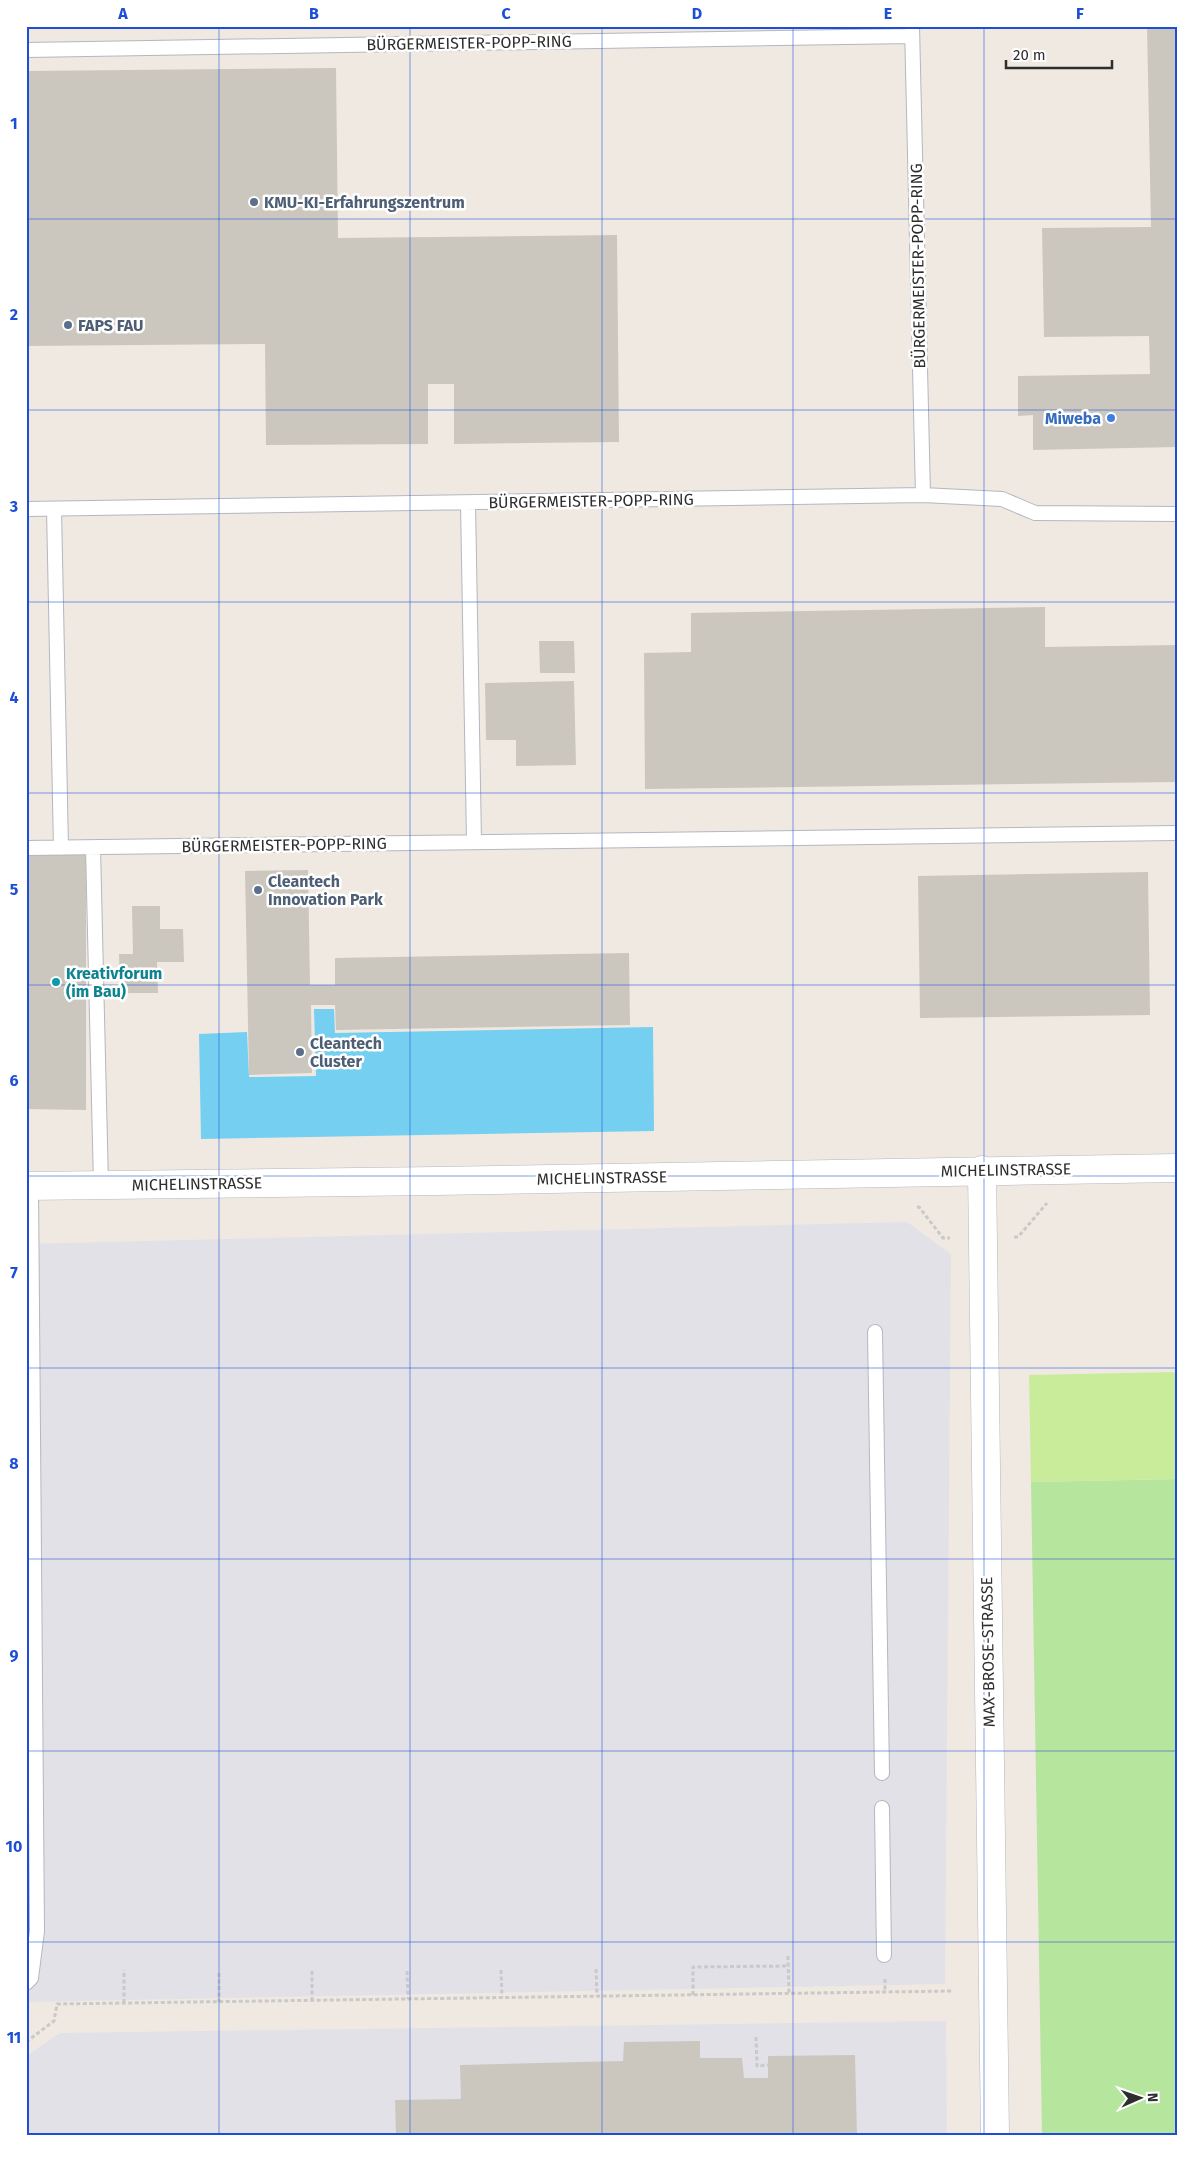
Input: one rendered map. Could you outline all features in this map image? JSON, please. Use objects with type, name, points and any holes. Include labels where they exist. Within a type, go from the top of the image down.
[{"type":"street","name":"MICHELINSTRASSE","points":[[28,1186],[1177,1168]]},
{"type":"street","name":"MAX-BROSE-STRASSE","points":[[982,1170],[995,2135]]},
{"type":"lane","name":"BÜRGERMEISTER-POPP-RING","points":[[26,50],[912,31],[923,495]]},
{"type":"lane","name":"BÜRGERMEISTER-POPP-RING","points":[[26,509],[923,495],[1002,499],[1035,513],[1177,514]]},
{"type":"lane","name":"BÜRGERMEISTER-POPP-RING","points":[[26,848],[474,842],[468,503]]},
{"type":"lane","points":[[54,509],[61,848]]},
{"type":"lane","points":[[474,842],[1177,833]]},
{"type":"lane","points":[[93,848],[101,1185]]},
{"type":"lane","points":[[26,1984],[31,1978],[37,1931],[28,1186]]},
{"type":"lane","points":[[875,1332],[882,1773]]},
{"type":"lane","points":[[882,1808],[884,1956]]},
{"type":"path","points":[[983,1238],[1018,1237],[1050,1199]]},
{"type":"path","points":[[788,1956],[789,1993]]},
{"type":"path","points":[[693,1994],[693,1967],[789,1966]]},
{"type":"path","points":[[596,1969],[597,1996]]},
{"type":"path","points":[[124,1970],[124,2003]]},
{"type":"path","points":[[501,1970],[502,1997]]},
{"type":"path","points":[[312,1971],[312,2000]]},
{"type":"path","points":[[407,1971],[408,1999]]},
{"type":"path","points":[[219,1973],[219,2002]]},
{"type":"path","points":[[26,2042],[54,2021],[58,2004],[952,1991]]},
{"type":"path","points":[[756,2036],[757,2066],[768,2066]]},
{"type":"shaded area","points":[[907,1222],[951,1254],[945,1984],[26,2002],[26,1244]]},
{"type":"shaded area","points":[[946,2021],[947,2135],[26,2135],[26,2056],[60,2033]]},
{"type":"green space","points":[[1177,1372],[1177,1479],[1031,1482],[1029,1375]]},
{"type":"green space","points":[[1177,1479],[1177,2135],[1042,2135],[1031,1482]]},
{"type":"water","points":[[314,1009],[334,1009],[335,1033],[653,1027],[654,1131],[201,1139],[199,1034],[247,1032],[249,1077],[316,1076]]},
{"type":"building","points":[[1147,26],[1177,26],[1177,447],[1033,450],[1033,415],[1018,416],[1018,376],[1150,374],[1149,336],[1044,337],[1042,228],[1151,227]]},
{"type":"building","points":[[336,68],[338,238],[617,235],[619,442],[454,444],[454,384],[428,384],[428,444],[266,445],[265,344],[26,346],[26,71]]},
{"type":"building","points":[[1045,607],[1045,647],[1177,645],[1177,782],[645,789],[644,653],[691,652],[691,613]]},
{"type":"building","points":[[539,641],[574,641],[575,673],[540,673]]},
{"type":"building","points":[[574,681],[576,765],[516,766],[516,740],[486,740],[485,683]]},
{"type":"building","name":"Kreativforum (im Bau)","points":[[26,855],[86,855],[86,1110],[26,1109]]},
{"type":"building","points":[[308,870],[310,985],[335,985],[335,958],[629,953],[630,1025],[336,1030],[335,1005],[311,1005],[312,1073],[249,1075],[245,871]]},
{"type":"building","points":[[1148,872],[1150,1015],[920,1018],[918,876]]},
{"type":"building","points":[[132,906],[160,906],[160,929],[183,929],[184,962],[157,962],[158,993],[120,993],[119,954],[133,954]]},
{"type":"building","points":[[700,2041],[700,2058],[742,2058],[744,2078],[768,2078],[768,2056],[855,2055],[857,2135],[396,2135],[395,2100],[461,2099],[460,2065],[623,2061],[624,2042]]},
{"type":"place","name":"KMU-KI-Erfahrungszentrum","points":[[254,202]]},
{"type":"place","name":"FAPS FAU","points":[[68,325]]},
{"type":"place","name":"Miweba","points":[[1111,418]]},
{"type":"place","name":"Cleantech Innovation Park","points":[[258,890]]},
{"type":"place","name":"Kreativforum (im Bau)","points":[[56,982]]},
{"type":"place","name":"Cleantech Cluster","points":[[300,1052]]}]
